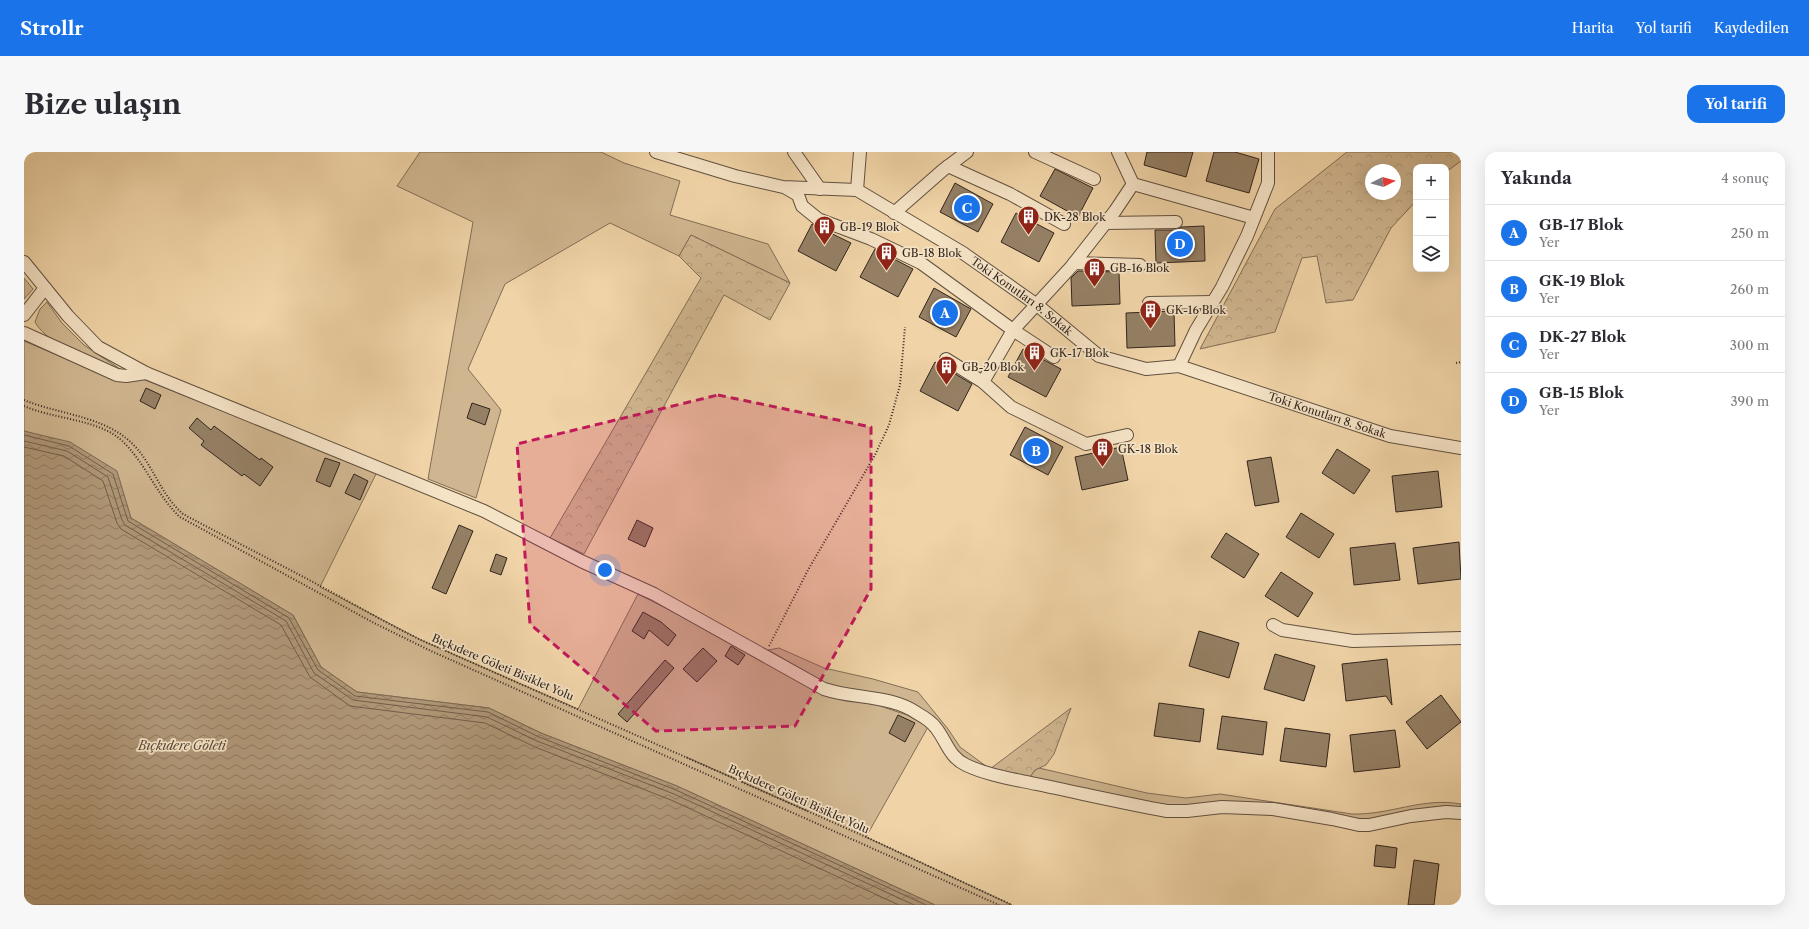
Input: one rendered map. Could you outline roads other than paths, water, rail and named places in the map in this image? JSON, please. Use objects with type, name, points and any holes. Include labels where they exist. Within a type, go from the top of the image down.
[{"type":"street","name":"Toki Konutları 8. Sokak","points":[[656,152],[735,176],[783,187],[857,190],[963,253],[1037,305],[1099,356],[1146,369],[1179,366],[1390,436],[1461,448]]},
{"type":"street","points":[[794,152],[820,189]]},
{"type":"street","points":[[857,190],[860,152]]},
{"type":"street","points":[[894,212],[948,166],[967,152]]},
{"type":"street","points":[[1035,152],[1094,179]]},
{"type":"street","points":[[1118,152],[1133,184],[1254,218]]},
{"type":"street","points":[[1179,366],[1196,330],[1213,302],[1247,236],[1268,183],[1268,152]]},
{"type":"street","points":[[948,166],[1010,194],[1064,224]]},
{"type":"street","points":[[983,382],[1013,330],[1074,263],[1106,223],[1133,184]]},
{"type":"street","points":[[783,187],[798,195],[802,206],[818,219],[871,239],[921,263],[1013,330],[1054,357]]},
{"type":"street","points":[[1106,223],[1176,222]]},
{"type":"street","points":[[24,262],[68,316],[98,347],[146,373],[484,511],[581,561],[654,594],[824,688],[838,694],[891,702],[909,709],[936,727],[946,746],[958,760],[976,769],[1013,779],[1167,811],[1187,812],[1222,807],[1273,810],[1332,819],[1359,825],[1369,825],[1411,816],[1446,812],[1461,813]]},
{"type":"street","points":[[1074,263],[1140,265]]},
{"type":"street","points":[[24,315],[45,288]]},
{"type":"street","points":[[1149,303],[1213,302]]},
{"type":"street","points":[[24,333],[117,375],[126,376],[146,373]]},
{"type":"street","points":[[946,359],[983,382],[1011,407],[1086,444],[1127,435]]},
{"type":"street","points":[[1273,625],[1282,630],[1353,641],[1461,638]]},
{"type":"water","name":"Bıçkıdere Göleti","points":[[24,431],[70,442],[117,471],[131,518],[293,615],[321,667],[357,692],[489,708],[541,733],[677,786],[935,905],[24,905]]},
{"type":"place","name":"DK-27 Blok","points":[[967,208]]},
{"type":"place","name":"DK-28 Blok","points":[[1028,236]]},
{"type":"place","name":"GB-15 Blok","points":[[1180,244]]},
{"type":"place","name":"GB-19 Blok","points":[[824,246]]},
{"type":"place","name":"GB-18 Blok","points":[[886,272]]},
{"type":"place","name":"GB-16 Blok","points":[[1095,288]]},
{"type":"place","name":"GB-17 Blok","points":[[945,313]]},
{"type":"place","name":"GK-16 Blok","points":[[1151,330]]},
{"type":"place","name":"GK-17 Blok","points":[[1035,372]]},
{"type":"place","name":"GB-20 Blok","points":[[946,386]]},
{"type":"place","name":"GK-19 Blok","points":[[1036,451]]},
{"type":"place","name":"GK-18 Blok","points":[[1102,468]]}]
